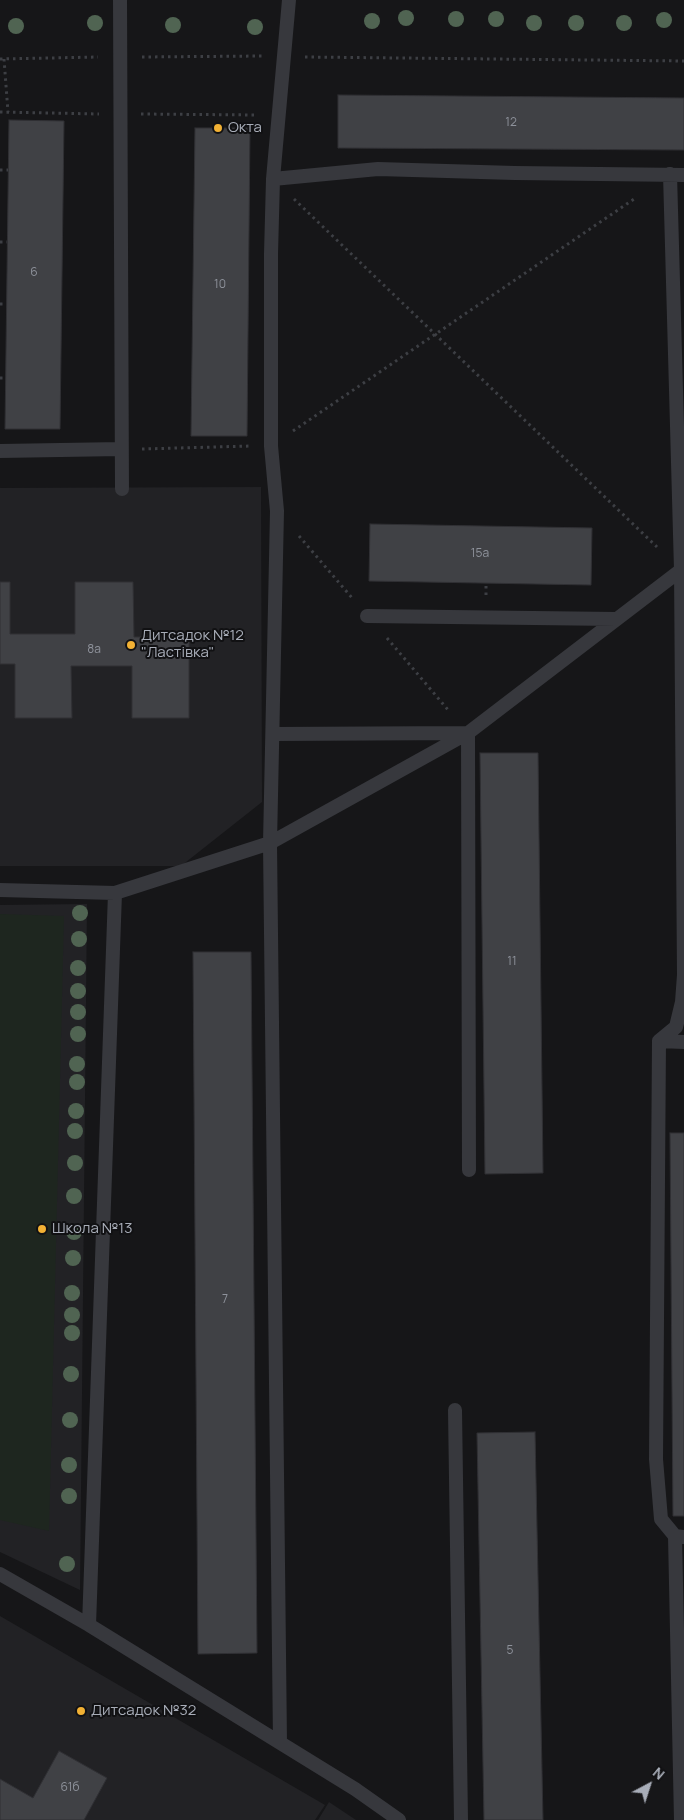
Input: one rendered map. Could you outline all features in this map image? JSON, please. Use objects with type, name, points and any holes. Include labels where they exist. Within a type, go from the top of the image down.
[{"type":"lane","points":[[120,0],[122,488]]},
{"type":"lane","points":[[280,1742],[270,843],[277,511],[271,446],[271,254],[273,178],[289,0]]},
{"type":"lane","points":[[273,178],[378,168],[515,173],[684,175]]},
{"type":"lane","points":[[658,1041],[676,1027],[682,1002],[683,570],[670,174]]},
{"type":"lane","points":[[0,451],[121,449]]},
{"type":"lane","points":[[0,890],[115,892],[270,843],[468,733],[683,570]]},
{"type":"lane","points":[[367,616],[616,619]]},
{"type":"lane","points":[[273,734],[468,733]]},
{"type":"lane","points":[[468,733],[469,1170]]},
{"type":"lane","points":[[89,1626],[115,892]]},
{"type":"lane","points":[[658,1041],[684,1042]]},
{"type":"lane","points":[[658,1041],[656,1459],[661,1518],[680,1537],[681,1820]]},
{"type":"lane","points":[[455,1410],[461,1820]]},
{"type":"lane","points":[[0,1574],[280,1742],[355,1789],[398,1820]]},
{"type":"path","points":[[8,112],[2,59],[284,56],[684,61]]},
{"type":"path","points":[[0,170],[8,170]]},
{"type":"path","points":[[273,178],[683,570]]},
{"type":"path","points":[[121,449],[271,446],[637,196]]},
{"type":"path","points":[[0,242],[7,242]]},
{"type":"path","points":[[0,304],[6,304]]},
{"type":"path","points":[[0,378],[5,378]]},
{"type":"shaded area","name":"Дитсадок №12 \"Ластівка\"","points":[[261,487],[262,802],[181,866],[0,866],[0,488]]},
{"type":"shaded area","name":"Школа №13","points":[[87,904],[80,1590],[0,1552],[0,905]]},
{"type":"shaded area","name":"Школа №13","points":[[0,914],[64,916],[49,1531],[0,1520]]},
{"type":"shaded area","name":"Дитсадок №32","points":[[0,1616],[325,1805],[315,1820],[0,1820]]},
{"type":"shaded area","points":[[329,1802],[356,1820],[318,1820]]},
{"type":"building","points":[[338,95],[684,98],[684,150],[338,148]]},
{"type":"building","points":[[9,120],[64,121],[60,429],[5,429]]},
{"type":"building","points":[[195,128],[250,128],[247,436],[191,436]]},
{"type":"building","points":[[370,524],[592,528],[591,585],[369,581]]},
{"type":"building","points":[[0,582],[10,582],[10,634],[75,634],[75,582],[133,582],[134,637],[189,637],[189,718],[132,718],[132,666],[71,666],[72,718],[15,718],[15,664],[0,664]]},
{"type":"building","points":[[480,753],[538,753],[543,1173],[485,1174]]},
{"type":"building","points":[[193,952],[251,952],[257,1653],[198,1654]]},
{"type":"building","points":[[670,1133],[684,1133],[684,1516],[673,1516]]},
{"type":"building","points":[[535,1432],[543,1820],[484,1820],[477,1433]]},
{"type":"building","points":[[59,1751],[107,1778],[84,1820],[0,1820],[0,1779],[33,1798]]},
{"type":"place","name":"Окта","points":[[218,128]]},
{"type":"place","name":"Дитсадок №12 \"Ластівка\"","points":[[131,645]]},
{"type":"place","name":"Школа №13","points":[[42,1229]]},
{"type":"place","name":"Дитсадок №32","points":[[81,1711]]}]
